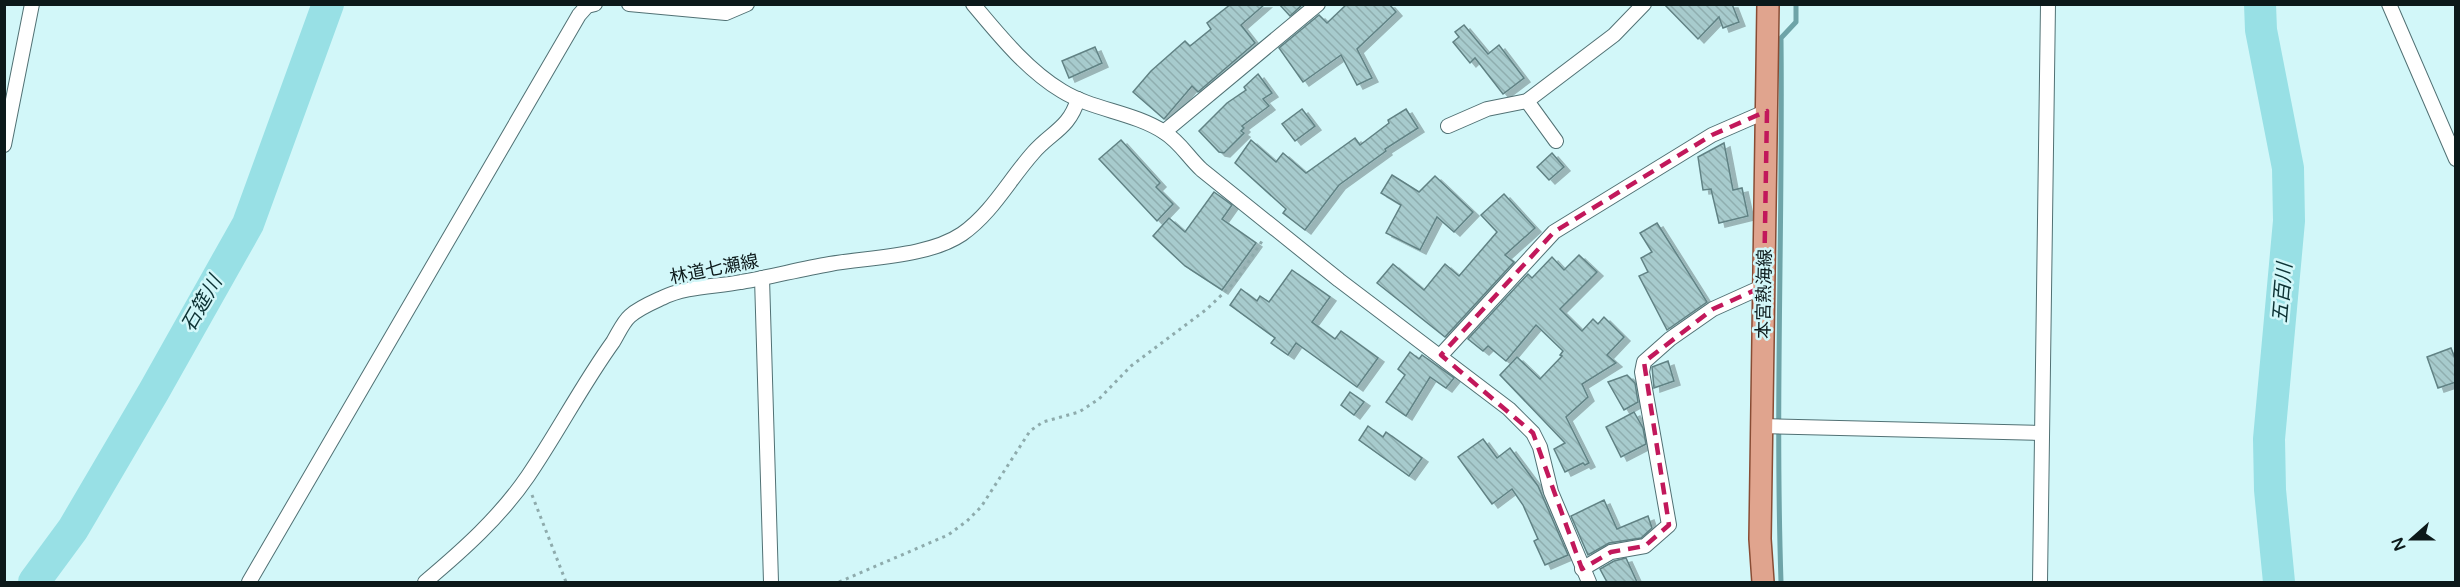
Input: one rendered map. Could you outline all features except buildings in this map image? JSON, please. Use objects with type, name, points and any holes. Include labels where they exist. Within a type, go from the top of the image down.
[{"type":"main road","name":"本宮熱海線","points":[[1763,582],[1760,539],[1768,4]]},
{"type":"street","points":[[4,145],[32,4]]},
{"type":"street","points":[[249,582],[579,15],[587,6],[595,4]]},
{"type":"street","points":[[629,4],[726,13],[747,4]]},
{"type":"street","points":[[973,4],[1052,85],[1078,99],[1164,132],[1176,140],[1186,155],[1202,170],[1272,227],[1509,409],[1533,433],[1540,447],[1551,492],[1589,582]]},
{"type":"street","points":[[1164,132],[1318,4]]},
{"type":"street","points":[[1448,126],[1486,109],[1527,101],[1614,35],[1644,4]]},
{"type":"street","points":[[2040,582],[2048,4]]},
{"type":"street","points":[[2389,4],[2456,159]]},
{"type":"street","name":"林道七瀬線","points":[[425,582],[482,532],[524,481],[628,317],[664,296],[700,287],[905,253],[963,234],[1004,193],[1032,153],[1069,120],[1078,99]]},
{"type":"street","points":[[1527,101],[1556,141]]},
{"type":"street","points":[[1441,355],[1554,231],[1704,140],[1738,122],[1767,111]]},
{"type":"street","points":[[762,278],[771,582]]},
{"type":"street","points":[[1582,569],[1611,552],[1645,546],[1669,525],[1642,372],[1644,362],[1713,309],[1764,286]]},
{"type":"street","points":[[1762,426],[2041,433]]},
{"type":"path","points":[[839,582],[948,535],[967,521],[981,507],[1030,431],[1042,422],[1074,414],[1094,402],[1131,366],[1207,309],[1236,281],[1272,227]]},
{"type":"path","points":[[524,481],[530,490],[566,582]]},
{"type":"highlighted area","points":[[1767,111],[1764,286],[1713,309],[1644,362],[1669,525],[1645,546],[1611,552],[1582,569],[1533,433],[1441,355],[1554,232],[1712,135]]},
{"type":"waterway","name":"石筵川","points":[[34,582],[73,529],[248,224],[328,4]]},
{"type":"waterway","points":[[1781,582],[1779,514],[1781,38],[1796,22],[1796,4]]},
{"type":"waterway","name":"五百川","points":[[2260,4],[2261,30],[2288,168],[2289,221],[2269,439],[2270,490],[2279,582]]}]
